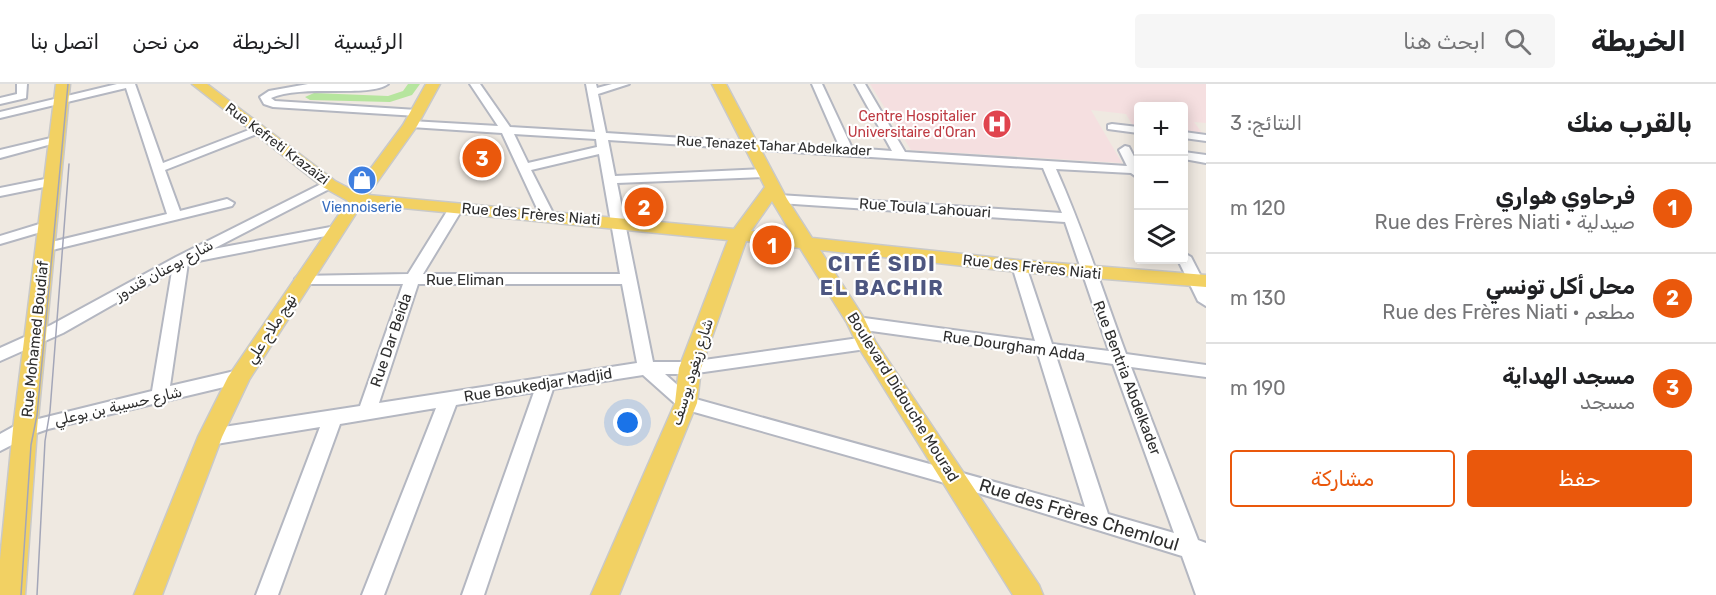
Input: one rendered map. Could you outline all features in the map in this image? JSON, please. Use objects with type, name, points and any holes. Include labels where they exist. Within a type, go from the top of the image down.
[{"type":"main road","name":"Rue Kefreti Krazaïzi","points":[[199,84],[329,184],[357,199]]},
{"type":"main road","name":"نهج ملاح علي","points":[[148,595],[210,437],[239,377],[357,199],[414,119],[433,84]]},
{"type":"main road","name":"Boulevard Didouche Mourad","points":[[719,84],[772,186],[952,477],[1029,595]]},
{"type":"main road","name":"Rue Mohamed Boudiaf","points":[[11,595],[7,550],[37,338],[50,182],[62,93]]},
{"type":"main road","name":"شارع زيغود يوسف","points":[[605,595],[686,403],[690,368],[739,235],[772,186]]},
{"type":"main road","name":"Rue des Frères Niati","points":[[357,199],[617,222],[1088,273],[1201,281]]},
{"type":"street","points":[[0,101],[22,96],[22,84]]},
{"type":"street","points":[[0,115],[62,93],[130,84],[175,217]]},
{"type":"street","name":"Rue Tenazet Tahar Abdelkader","points":[[383,84],[284,86],[271,90],[265,99],[273,104],[505,128],[603,142],[847,150],[1134,172]]},
{"type":"street","points":[[475,84],[505,128],[548,217]]},
{"type":"street","points":[[624,84],[592,88],[628,279],[646,368],[686,403]]},
{"type":"street","points":[[817,84],[847,150]]},
{"type":"street","points":[[860,84],[900,154]]},
{"type":"street","points":[[1112,127],[1134,130]]},
{"type":"street","points":[[158,169],[258,130]]},
{"type":"street","points":[[1188,136],[1206,138]]},
{"type":"street","points":[[0,154],[55,140]]},
{"type":"street","points":[[524,168],[603,142]]},
{"type":"street","points":[[1188,157],[1206,159]]},
{"type":"street","name":"Rue Bentria Abdelkader","points":[[1048,164],[1071,218],[1088,273],[1122,361],[1198,551],[1206,592]]},
{"type":"street","name":"Rue Toula Lahouari","points":[[609,180],[772,186],[1071,218]]},
{"type":"street","points":[[0,192],[50,182]]},
{"type":"street","name":"شارع بوعنان قندوز","points":[[0,355],[57,329],[181,260],[329,184]]},
{"type":"street","points":[[44,248],[227,203]]},
{"type":"street","name":"Rue Dar Beida","points":[[367,411],[412,280],[456,208]]},
{"type":"street","points":[[0,240],[46,226]]},
{"type":"street","points":[[160,395],[181,260],[336,230]]},
{"type":"street","points":[[1188,263],[1201,281],[1206,301]]},
{"type":"street","points":[[1019,266],[1100,522]]},
{"type":"street","name":"Rue Eliman","points":[[303,279],[628,279]]},
{"type":"street","name":"Rue Boukedjar Madjid","points":[[210,437],[646,368],[690,368],[862,333]]},
{"type":"street","name":"Rue Dourgham Adda","points":[[862,333],[1047,351],[1206,371]]},
{"type":"street","name":"شارع حسيبة بن بوعلي","points":[[0,443],[25,429],[239,377]]},
{"type":"street","points":[[473,595],[546,383]]},
{"type":"street","points":[[373,595],[449,399]]},
{"type":"street","name":"Rue des Frères Chemloul","points":[[686,403],[952,477],[1198,551]]},
{"type":"street","points":[[267,595],[333,417]]},
{"type":"shaded area","name":"Centre Hospitalier Universitaire d'Oran","points":[[870,84],[1206,84],[1206,123],[1194,122],[1203,134],[1188,132],[1188,102],[1134,102],[1134,126],[1126,114],[1091,110],[1122,163],[911,150]]},
{"type":"green space","points":[[408,84],[420,84],[412,95],[390,102],[310,100],[305,97],[314,93],[388,96],[403,91]]},
{"type":"tram line","points":[[21,595],[31,445],[37,415],[68,84]]},
{"type":"tram line","points":[[37,595],[45,441],[50,411],[69,164]]},
{"type":"place","name":"Centre Hospitalier Universitaire d'Oran","points":[[997,124]]},
{"type":"place","name":"مسجد الهداية","points":[[482,158]]},
{"type":"place","name":"Viennoiserie","points":[[362,180]]},
{"type":"place","name":"محل أكل تونسي","points":[[644,207]]},
{"type":"place","name":"فرحاوي هواري","points":[[772,245]]},
{"type":"district","name":"CITÉ SIDI EL BACHIR","points":[[882,275]]}]
